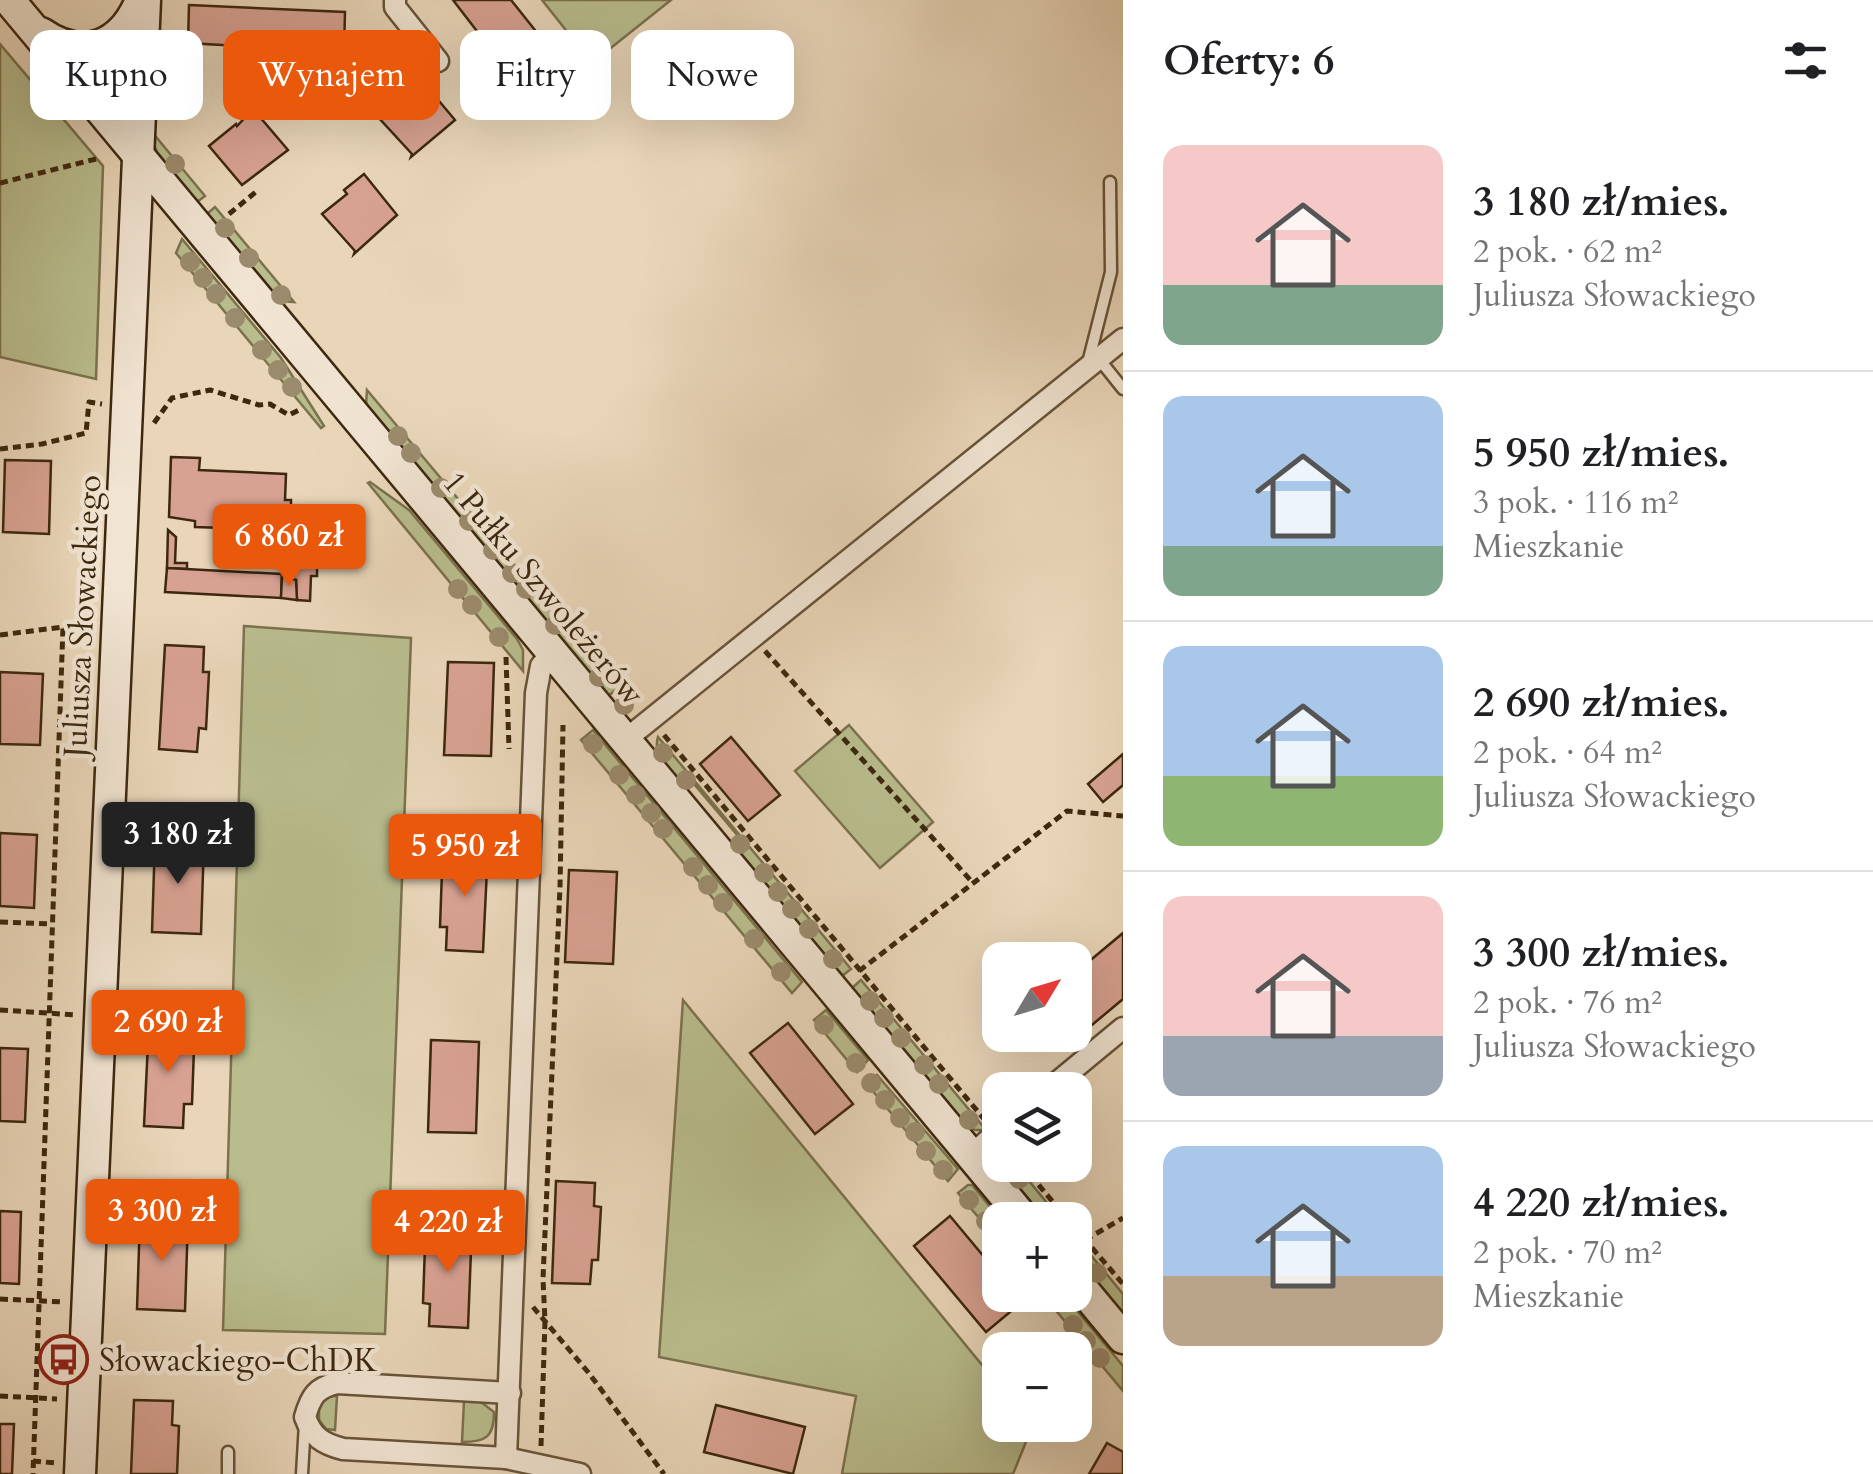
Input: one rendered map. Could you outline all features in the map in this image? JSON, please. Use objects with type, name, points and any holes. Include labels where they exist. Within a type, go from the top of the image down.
[{"type":"street","name":"Juliusza Słowackiego","points":[[18,11],[65,47],[90,48],[116,37],[143,0]]},
{"type":"street","name":"Juliusza Słowackiego","points":[[80,1474],[143,0]]},
{"type":"street","points":[[396,0],[395,6],[414,30]]},
{"type":"street","name":"1 Pułku Szwoleżerów","points":[[18,11],[1010,1202]]},
{"type":"street","points":[[625,740],[1123,339]]},
{"type":"street","points":[[504,1464],[510,1393],[536,693],[541,666],[552,652]]},
{"type":"street","points":[[1070,1072],[1123,1028]]},
{"type":"street","points":[[971,1155],[982,1146]]},
{"type":"street","points":[[1092,1301],[1123,1338]]},
{"type":"street","points":[[510,1393],[338,1383],[320,1387],[310,1398],[305,1417],[314,1436],[325,1445],[343,1449],[540,1465],[580,1474]]},
{"type":"lane","points":[[1110,182],[1112,272],[1093,363],[1123,389]]},
{"type":"lane","points":[[302,1474],[305,1417]]},
{"type":"lane","points":[[228,1452],[228,1474]]},
{"type":"path","points":[[0,183],[100,158]]},
{"type":"path","points":[[229,214],[257,191]]},
{"type":"path","points":[[154,423],[172,398],[210,390],[259,405],[270,404],[289,416],[300,409]]},
{"type":"path","points":[[0,448],[42,444],[86,433],[89,402],[115,406]]},
{"type":"path","points":[[33,1474],[63,627]]},
{"type":"path","points":[[0,635],[92,627]]},
{"type":"path","points":[[730,655],[760,646],[973,883]]},
{"type":"path","points":[[650,719],[982,1113]]},
{"type":"path","points":[[540,1465],[545,1321],[542,1279],[560,887],[563,725]]},
{"type":"path","points":[[859,971],[1067,811],[1123,816]]},
{"type":"path","points":[[0,922],[52,924]]},
{"type":"path","points":[[0,1010],[88,1016]]},
{"type":"path","points":[[1036,1182],[1053,1202]]},
{"type":"path","points":[[1092,1236],[1123,1218]]},
{"type":"path","points":[[1092,1248],[1123,1284]]},
{"type":"path","points":[[512,1282],[664,1474]]},
{"type":"path","points":[[0,1299],[76,1303]]},
{"type":"path","points":[[0,1396],[72,1399]]},
{"type":"green space","points":[[542,0],[671,0],[611,48],[611,30],[566,30]]},
{"type":"green space","points":[[0,44],[30,80],[30,120],[64,120],[103,166],[96,379],[0,357]]},
{"type":"green space","points":[[147,126],[205,196],[197,202],[157,152]]},
{"type":"green space","points":[[215,207],[294,302],[279,301],[207,214]]},
{"type":"green space","points":[[182,239],[281,358],[324,426],[321,428],[176,253]]},
{"type":"green space","points":[[367,390],[617,689],[608,696],[366,405]]},
{"type":"green space","points":[[368,483],[409,510],[517,639],[523,650],[523,671]]},
{"type":"green space","points":[[244,626],[411,638],[385,1334],[223,1330]]},
{"type":"green space","points":[[849,725],[933,822],[880,868],[795,771]]},
{"type":"green space","points":[[593,730],[802,982],[792,993],[581,740]]},
{"type":"green space","points":[[658,737],[851,969],[842,976],[736,850],[738,836],[694,784],[681,783],[667,767],[658,750]]},
{"type":"green space","points":[[861,980],[982,1125],[982,1130],[965,1124],[852,988]]},
{"type":"green space","points":[[683,1000],[982,1365],[982,1442],[1026,1442],[1013,1474],[842,1474],[856,1396],[659,1357]]},
{"type":"green space","points":[[826,1010],[868,1060],[857,1072],[814,1020]]},
{"type":"green space","points":[[877,1075],[958,1169],[948,1181],[866,1083]]},
{"type":"green space","points":[[1013,1182],[1030,1182],[1046,1202],[1030,1202]]},
{"type":"green space","points":[[972,1185],[986,1202],[982,1202],[982,1222],[958,1193]]},
{"type":"green space","points":[[1092,1257],[1123,1294],[1123,1313],[1092,1276]]},
{"type":"green space","points":[[1057,1312],[1078,1312],[1123,1366],[1123,1391],[1092,1354],[1092,1332],[1074,1332]]},
{"type":"green space","points":[[328,1396],[337,1396],[335,1430],[326,1429],[319,1420],[319,1406]]},
{"type":"green space","points":[[464,1401],[481,1402],[494,1412],[490,1432],[483,1439],[462,1442]]},
{"type":"building","points":[[453,0],[511,0],[535,30],[476,30]]},
{"type":"building","points":[[189,5],[345,12],[345,30],[223,30],[223,45],[203,44],[203,30],[188,30]]},
{"type":"building","points":[[440,102],[455,120],[411,157],[381,120],[440,120]]},
{"type":"building","points":[[243,120],[262,120],[288,150],[242,185],[209,146]]},
{"type":"building","points":[[364,174],[397,215],[354,254],[322,214]]},
{"type":"building","points":[[171,457],[200,458],[199,470],[286,474],[285,500],[291,500],[291,519],[259,521],[259,529],[195,527],[195,521],[169,517]]},
{"type":"building","points":[[5,460],[51,461],[49,534],[3,532]]},
{"type":"building","points":[[290,520],[311,520],[311,567],[317,567],[317,576],[311,576],[310,601],[297,600],[296,580],[288,580]]},
{"type":"building","points":[[168,530],[176,537],[175,563],[187,563],[187,569],[167,568]]},
{"type":"building","points":[[167,568],[282,574],[281,598],[165,592]]},
{"type":"building","points":[[282,576],[296,580],[297,600],[281,598]]},
{"type":"building","points":[[165,645],[204,647],[203,672],[209,672],[206,729],[199,728],[197,752],[159,749]]},
{"type":"building","points":[[448,662],[494,663],[491,756],[444,755]]},
{"type":"building","points":[[0,672],[43,674],[40,745],[0,744]]},
{"type":"building","points":[[731,737],[780,795],[748,821],[700,764]]},
{"type":"building","points":[[1123,754],[1123,785],[1103,802],[1088,784]]},
{"type":"building","points":[[0,833],[37,835],[34,908],[0,906]]},
{"type":"building","points":[[155,840],[204,842],[201,934],[152,932]]},
{"type":"building","points":[[450,847],[488,848],[483,952],[446,950],[447,927],[440,927],[442,871],[449,871]]},
{"type":"building","points":[[569,870],[617,872],[613,964],[565,962]]},
{"type":"building","points":[[1123,933],[1123,999],[1092,1025],[1092,959]]},
{"type":"building","points":[[149,1022],[187,1024],[186,1048],[194,1048],[192,1104],[184,1104],[183,1128],[144,1126]]},
{"type":"building","points":[[788,1023],[853,1104],[815,1134],[750,1053]]},
{"type":"building","points":[[431,1040],[479,1042],[476,1133],[428,1132]]},
{"type":"building","points":[[0,1048],[28,1049],[25,1122],[0,1121]]},
{"type":"building","points":[[556,1181],[595,1183],[594,1206],[601,1207],[598,1260],[592,1260],[590,1284],[552,1283]]},
{"type":"building","points":[[0,1211],[21,1212],[19,1284],[0,1283]]},
{"type":"building","points":[[950,1216],[982,1254],[982,1312],[1010,1312],[986,1332],[914,1246]]},
{"type":"building","points":[[140,1217],[188,1219],[185,1311],[137,1309]]},
{"type":"building","points":[[433,1223],[472,1225],[468,1328],[429,1326],[430,1304],[423,1303],[425,1246],[432,1246]]},
{"type":"building","points":[[134,1400],[173,1401],[172,1425],[179,1426],[177,1474],[131,1474]]},
{"type":"building","points":[[716,1405],[805,1427],[793,1474],[704,1452]]},
{"type":"building","points":[[0,1424],[14,1424],[12,1474],[0,1474]]},
{"type":"building","points":[[1107,1443],[1123,1452],[1123,1474],[1089,1474]]},
{"type":"place","name":"Słowackiego-ChDK","points":[[64,1360]]}]
